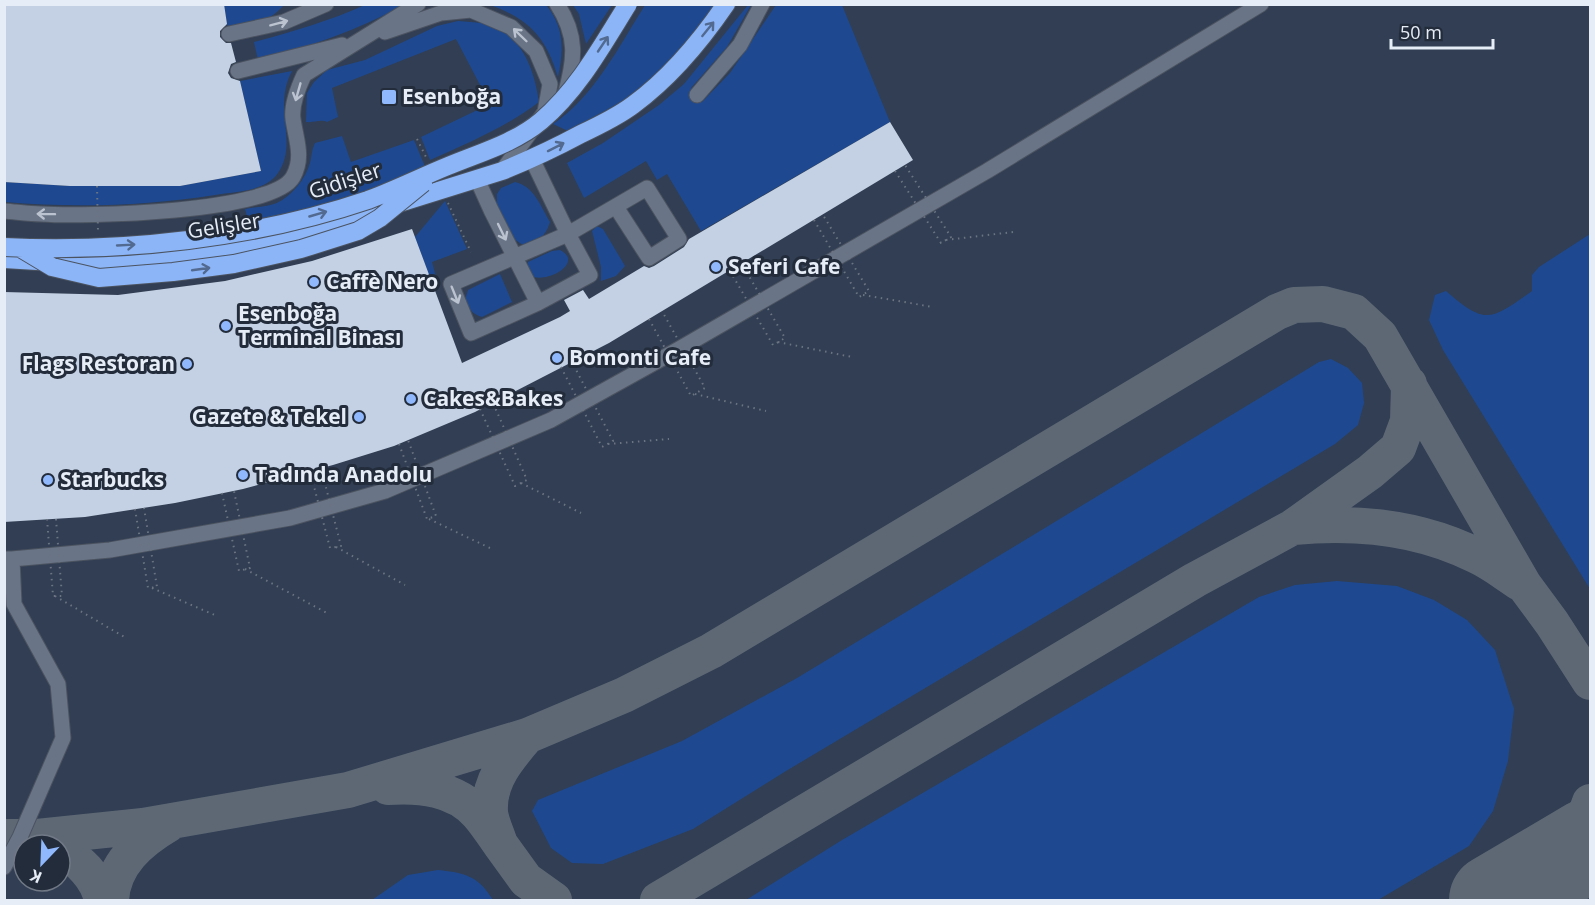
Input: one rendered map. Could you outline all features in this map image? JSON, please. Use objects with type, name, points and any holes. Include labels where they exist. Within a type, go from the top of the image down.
[{"type":"highway","name":"Gidişler","points":[[9,253],[36,249],[166,243],[230,235],[283,224],[368,200],[499,146],[540,122],[563,100],[628,4]]},
{"type":"highway","name":"Gelişler","points":[[9,253],[54,261],[107,260],[189,255],[278,241],[502,171],[532,159],[631,107],[662,81],[686,56],[726,4]]},
{"type":"highway","points":[[9,253],[52,267],[99,278],[234,264],[301,249],[358,231],[380,218],[422,184],[460,161]]},
{"type":"lane","points":[[229,34],[284,22],[326,4]]},
{"type":"lane","points":[[4,211],[41,214],[134,214],[227,203],[256,198],[280,189],[293,178],[300,155],[298,136],[292,117],[297,92],[304,75],[418,4]]},
{"type":"lane","points":[[557,4],[565,16],[570,31],[574,57],[563,100]]},
{"type":"lane","points":[[697,94],[740,45],[762,4]]},
{"type":"lane","points":[[4,867],[20,837],[63,738],[58,684],[14,604],[8,559],[110,550],[290,518],[385,491],[551,420],[679,349],[987,171],[1261,4]]},
{"type":"lane","points":[[238,71],[355,42],[441,13],[471,10],[512,27],[536,51],[550,84],[545,112],[502,171]]},
{"type":"lane","points":[[532,159],[568,234],[590,275],[538,303],[471,333],[451,284],[568,234],[646,188],[679,240],[649,258],[616,207]]},
{"type":"lane","points":[[477,179],[538,303]]},
{"type":"path","points":[[895,171],[941,243],[951,237],[905,165]]},
{"type":"path","points":[[824,214],[869,291],[863,295]]},
{"type":"path","points":[[814,220],[860,297],[863,295],[933,307]]},
{"type":"path","points":[[946,240],[1013,232]]},
{"type":"path","points":[[730,271],[773,345],[785,338],[742,264]]},
{"type":"path","points":[[662,311],[705,388],[695,394]]},
{"type":"path","points":[[649,319],[691,396],[695,394],[766,411]]},
{"type":"path","points":[[778,342],[852,357]]},
{"type":"path","points":[[561,367],[602,447],[613,441],[572,362]]},
{"type":"path","points":[[480,409],[515,486],[527,480],[493,403]]},
{"type":"path","points":[[608,444],[669,439]]},
{"type":"path","points":[[408,440],[436,516],[429,519]]},
{"type":"path","points":[[399,444],[427,519],[492,549]]},
{"type":"path","points":[[310,471],[330,548],[340,546],[321,468]]},
{"type":"path","points":[[521,483],[581,513]]},
{"type":"path","points":[[222,493],[239,571],[250,568],[234,491]]},
{"type":"path","points":[[144,508],[157,587],[152,588]]},
{"type":"path","points":[[135,509],[148,588],[217,616]]},
{"type":"path","points":[[47,519],[54,597],[126,638]]},
{"type":"path","points":[[55,596],[62,596],[56,519]]},
{"type":"path","points":[[336,547],[405,585]]},
{"type":"path","points":[[245,569],[327,613]]},
{"type":"shaded area","points":[[5,5],[1590,5],[1590,900],[5,900]]},
{"type":"shaded area","points":[[224,5],[284,5],[265,20],[228,29]]},
{"type":"shaded area","points":[[365,5],[404,5],[333,37],[258,60],[254,42],[310,26]]},
{"type":"shaded area","points":[[490,5],[546,5],[556,21],[561,39],[558,77],[548,51],[534,31],[504,10]]},
{"type":"shaded area","points":[[573,5],[612,5],[586,44],[579,14]]},
{"type":"shaded area","points":[[645,5],[720,5],[670,63],[623,101],[568,131],[553,124],[581,100],[605,70]]},
{"type":"shaded area","points":[[748,5],[751,5],[727,47],[691,88],[702,102],[730,73],[776,5],[842,5],[890,122],[701,231],[667,174],[657,180],[646,161],[584,198],[567,163],[603,143],[659,105],[684,84]]},
{"type":"shaded area","points":[[458,21],[482,23],[495,27],[516,43],[529,64],[539,102],[500,127],[430,160],[421,137],[490,104],[456,39],[332,88],[338,117],[327,122],[306,122],[307,93],[314,82],[327,70],[365,60],[437,26]]},
{"type":"shaded area","points":[[292,71],[284,98],[286,149],[284,161],[278,173],[266,184],[241,191],[189,199],[136,204],[58,205],[5,202],[4,182],[70,186],[180,186],[261,171],[240,81]]},
{"type":"shaded area","points":[[342,136],[351,162],[414,140],[426,169],[316,207],[249,224],[245,209],[280,202],[304,178],[315,143]]},
{"type":"shaded area","points":[[515,182],[522,184],[532,192],[550,222],[546,232],[540,238],[523,245],[511,237],[497,204],[497,194],[501,188]]},
{"type":"shaded area","points":[[445,201],[467,249],[432,262],[437,281],[433,286],[415,237]]},
{"type":"shaded area","points":[[597,226],[603,229],[625,266],[616,276],[601,281],[601,267],[592,231]]},
{"type":"shaded area","points":[[1590,234],[1590,589],[1443,350],[1429,320],[1435,295],[1446,291],[1459,302],[1480,314],[1489,315],[1507,308],[1532,291],[1532,275],[1539,267]]},
{"type":"shaded area","points":[[560,250],[568,260],[566,266],[546,277],[530,276],[526,270],[528,262],[552,251]]},
{"type":"shaded area","points":[[500,274],[512,302],[482,317],[476,314],[465,300],[468,290]]},
{"type":"shaded area","points":[[1331,359],[1348,368],[1362,383],[1364,403],[1358,425],[1335,444],[786,771],[693,829],[603,864],[572,863],[551,848],[532,811],[538,800],[682,741],[797,678],[1319,362]]},
{"type":"shaded area","points":[[1337,581],[1397,586],[1434,600],[1467,620],[1495,650],[1514,709],[1508,761],[1493,811],[1469,846],[1378,900],[746,900],[842,840],[1259,597],[1295,585]]},
{"type":"shaded area","points":[[438,870],[470,877],[482,886],[493,900],[372,900],[408,875]]},
{"type":"building","points":[[4,4],[224,4],[227,24],[220,31],[220,37],[226,43],[231,43],[236,62],[231,64],[228,73],[231,78],[240,81],[261,171],[180,186],[70,186],[4,182]]},
{"type":"building","name":"Esenboğa Terminal Binası","points":[[890,122],[913,160],[609,343],[475,412],[394,446],[243,489],[175,503],[85,517],[4,522],[4,292],[118,295],[225,281],[312,261],[412,229],[462,363],[570,311],[564,300],[583,290],[589,299],[644,266],[649,268],[654,266],[684,247],[689,239]]},
{"type":"taxiway","points":[[4,837],[37,837],[143,826],[348,790],[527,736],[624,695],[711,651],[1277,312],[1294,305],[1323,304],[1354,312],[1380,336],[1524,585],[1590,682]]},
{"type":"taxiway","points":[[658,900],[1195,580],[1293,527],[1370,472],[1398,448],[1408,421],[1409,384]]},
{"type":"taxiway","points":[[1293,527],[1364,526],[1410,532],[1433,538],[1477,556],[1520,583]]},
{"type":"taxiway","points":[[388,787],[436,790],[459,799],[478,814],[500,844],[490,812],[492,790],[506,762],[527,736]]},
{"type":"taxiway","points":[[1532,879],[1564,853],[1583,821],[1590,802]]},
{"type":"taxiway","points":[[111,900],[117,875],[130,855],[148,838],[169,824]]},
{"type":"taxiway","points":[[500,844],[526,880],[554,900]]},
{"type":"taxiway","points":[[72,857],[92,876],[102,900]]},
{"type":"runway","points":[[1495,900],[1590,844]]},
{"type":"place","name":"Esenboğa","points":[[389,97]]},
{"type":"place","name":"Seferi Cafe","points":[[716,267]]},
{"type":"place","name":"Caffè Nero","points":[[314,282]]},
{"type":"place","name":"Esenboğa Terminal Binası","points":[[226,326]]},
{"type":"place","name":"Bomonti Cafe","points":[[557,358]]},
{"type":"place","name":"Flags Restoran","points":[[187,364]]},
{"type":"place","name":"Cakes&Bakes","points":[[411,399]]},
{"type":"place","name":"Gazete & Tekel","points":[[359,417]]},
{"type":"place","name":"Tadında Anadolu","points":[[243,475]]},
{"type":"place","name":"Starbucks","points":[[48,480]]}]
